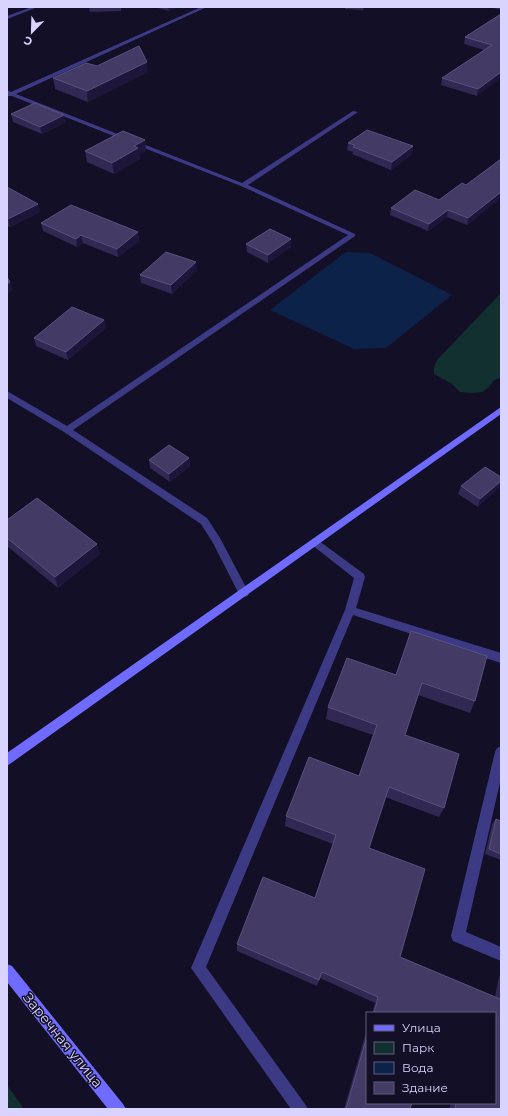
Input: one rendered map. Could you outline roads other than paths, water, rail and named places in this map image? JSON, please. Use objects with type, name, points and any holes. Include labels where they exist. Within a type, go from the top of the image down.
[{"type":"street","points":[[7,760],[501,410]]},
{"type":"street","name":"Заречная улица","points":[[7,971],[118,1109]]},
{"type":"lane","points":[[7,18],[36,7]]},
{"type":"lane","points":[[8,94],[204,7]]},
{"type":"lane","points":[[8,94],[243,185],[353,235],[66,430]]},
{"type":"lane","points":[[243,185],[355,112]]},
{"type":"lane","points":[[7,394],[66,430],[204,521],[217,541],[244,593]]},
{"type":"lane","points":[[300,1109],[198,968],[350,610],[360,577],[315,542]]},
{"type":"lane","points":[[350,610],[501,658]]},
{"type":"lane","points":[[501,752],[458,936],[501,954]]},
{"type":"water","points":[[346,252],[370,253],[452,295],[386,348],[354,349],[270,310]]}]
